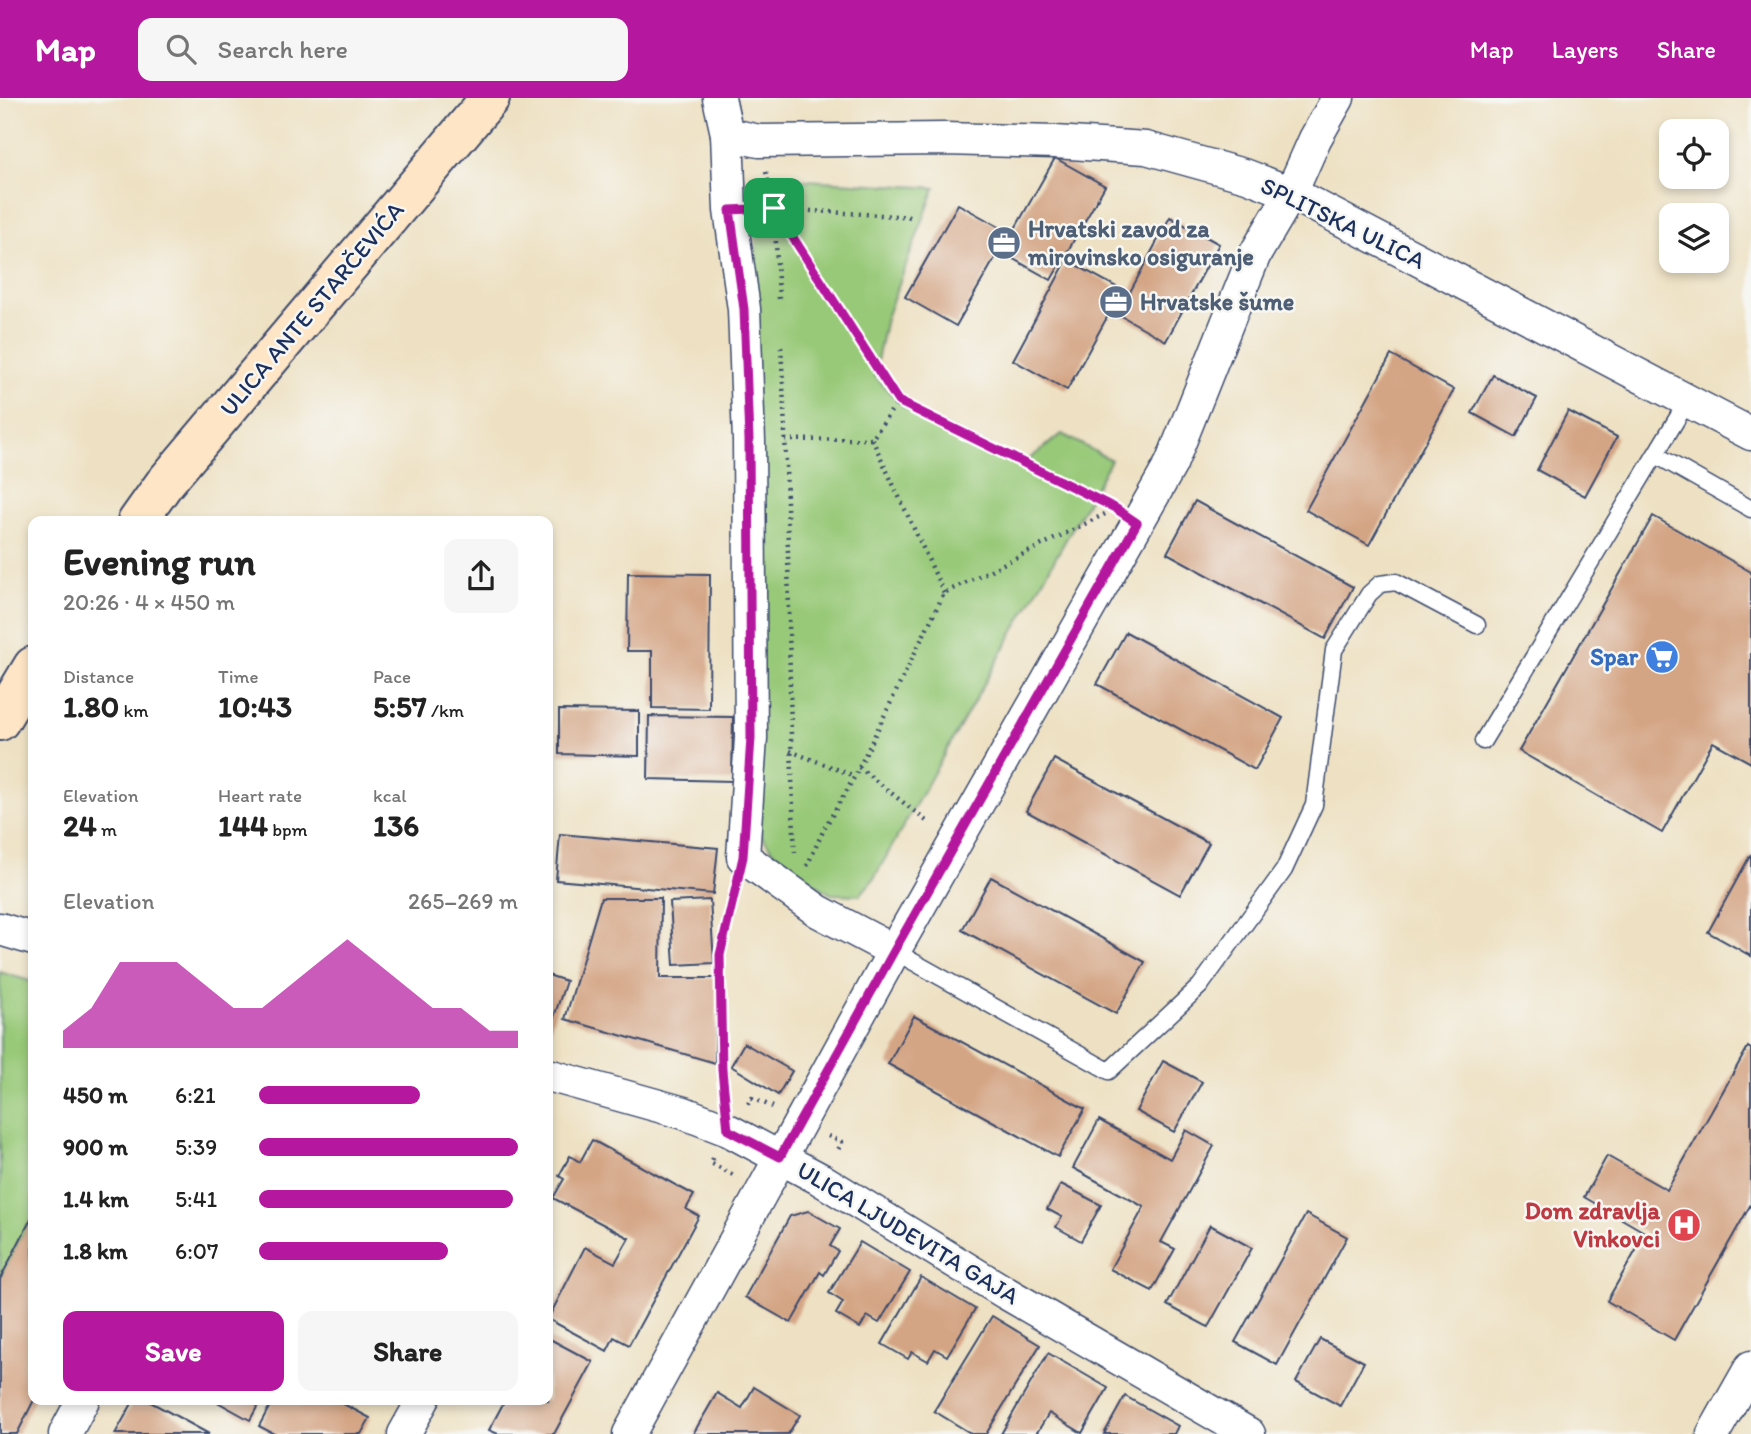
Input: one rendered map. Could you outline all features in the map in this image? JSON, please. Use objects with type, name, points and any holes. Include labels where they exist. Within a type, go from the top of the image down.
[{"type":"street","name":"ULICA ANTE STARČEVIĆA","points":[[141,516],[164,484],[490,98]]},
{"type":"street","points":[[719,98],[727,134],[730,210],[744,309],[749,440],[751,738],[743,857],[818,911],[894,951]]},
{"type":"street","points":[[629,1434],[894,951],[1171,464],[1254,256],[1291,194],[1315,139],[1338,98]]},
{"type":"street","name":"SPLITSKA ULICA","points":[[727,134],[759,141],[945,139],[1146,148],[1247,176],[1291,194],[1751,434]]},
{"type":"street","points":[[0,721],[28,674]]},
{"type":"street","points":[[0,929],[28,937]]},
{"type":"street","name":"ULICA LJUDEVITA GAJA","points":[[553,1076],[672,1110],[728,1130],[780,1157],[1006,1293],[1249,1434]]},
{"type":"street","points":[[1713,1434],[1751,1367]]},
{"type":"street","points":[[65,1434],[80,1405]]},
{"type":"street","points":[[404,1434],[420,1405]]},
{"type":"lane","points":[[1483,741],[1687,401]]},
{"type":"lane","points":[[1656,455],[1751,509]]},
{"type":"lane","points":[[894,951],[1108,1071],[1200,986],[1284,870],[1314,805],[1334,650],[1369,594],[1380,584],[1396,582],[1477,625]]},
{"type":"path","points":[[728,167],[756,177],[898,401],[1115,508],[944,593],[855,776],[824,829],[793,895]]},
{"type":"path","points":[[730,210],[774,208],[914,217]]},
{"type":"path","points":[[872,439],[898,401]]},
{"type":"path","points":[[749,440],[872,439]]},
{"type":"path","points":[[872,439],[944,593]]},
{"type":"path","points":[[751,738],[855,776]]},
{"type":"path","points":[[859,767],[956,845]]},
{"type":"path","points":[[728,1130],[722,1070],[720,955],[743,857]]},
{"type":"green space","points":[[756,177],[935,188],[886,318],[874,375],[905,408],[1024,463],[1062,434],[1111,460],[873,880],[860,895],[831,894],[781,862],[756,828]]},
{"type":"green space","points":[[0,972],[28,980],[28,1225],[0,1279]]},
{"type":"building","name":"Hrvatski zavod za mirovinsko osiguranje","points":[[1055,158],[1105,186],[1051,280],[999,251],[956,326],[905,297],[958,204],[1012,234]]},
{"type":"building","name":"Hrvatske šume","points":[[1170,217],[1219,244],[1166,341],[1111,310],[1067,390],[1013,360],[1067,260],[1129,294]]},
{"type":"building","points":[[1391,355],[1454,390],[1369,545],[1306,510]]},
{"type":"building","points":[[1493,375],[1537,398],[1516,437],[1472,413]]},
{"type":"building","points":[[1568,411],[1617,437],[1585,496],[1537,470]]},
{"type":"building","points":[[1195,501],[1353,587],[1325,639],[1167,553]]},
{"type":"building","name":"Spar","points":[[1653,516],[1751,572],[1751,763],[1713,742],[1662,833],[1519,751]]},
{"type":"building","points":[[628,573],[710,574],[709,709],[652,708],[652,651],[627,651]]},
{"type":"building","points":[[1126,632],[1283,718],[1255,770],[1097,684]]},
{"type":"building","points":[[559,710],[639,711],[639,756],[559,754]]},
{"type":"building","points":[[649,716],[733,717],[732,781],[648,779]]},
{"type":"building","points":[[1054,759],[1209,843],[1180,895],[1026,811]]},
{"type":"building","points":[[560,834],[718,848],[713,894],[556,880]]},
{"type":"building","points":[[1751,854],[1751,956],[1708,932]]},
{"type":"building","points":[[991,877],[1145,962],[1116,1014],[962,930]]},
{"type":"building","points":[[601,898],[661,898],[660,978],[717,978],[715,1063],[565,1019]]},
{"type":"building","points":[[710,900],[714,963],[674,965],[670,902]]},
{"type":"building","points":[[553,977],[566,981],[553,1020]]},
{"type":"building","points":[[914,1016],[1085,1109],[1058,1157],[888,1064]]},
{"type":"building","points":[[744,1043],[792,1071],[778,1095],[731,1066]]},
{"type":"building","points":[[1748,1047],[1751,1049],[1751,1204],[1674,1340],[1607,1301],[1646,1233],[1584,1197],[1607,1156],[1667,1190]]},
{"type":"building","points":[[1163,1061],[1202,1082],[1174,1132],[1136,1111]]},
{"type":"building","points":[[1099,1120],[1170,1159],[1186,1130],[1214,1146],[1161,1242],[1175,1249],[1152,1291],[1110,1269],[1144,1207],[1073,1168]]},
{"type":"building","points":[[592,1140],[694,1195],[686,1209],[699,1216],[629,1345],[614,1337],[607,1351],[553,1322],[553,1309],[585,1247],[615,1263],[629,1238],[553,1198],[564,1179],[559,1176],[570,1156],[580,1162]]},
{"type":"building","points":[[1061,1184],[1101,1205],[1081,1241],[1056,1227],[1062,1217],[1047,1209]]},
{"type":"building","points":[[808,1211],[840,1229],[830,1246],[838,1251],[824,1275],[820,1272],[791,1323],[745,1297],[790,1216]]},
{"type":"building","points":[[1306,1214],[1347,1237],[1277,1365],[1235,1342]]},
{"type":"building","points":[[28,1225],[28,1405],[32,1405],[17,1434],[0,1434],[0,1279]]},
{"type":"building","points":[[1210,1225],[1252,1248],[1208,1327],[1167,1305]]},
{"type":"building","points":[[860,1242],[910,1272],[879,1323],[867,1316],[860,1328],[836,1314],[843,1302],[829,1293]]},
{"type":"building","points":[[921,1277],[975,1309],[947,1356],[935,1349],[928,1361],[912,1352],[908,1359],[882,1344]]},
{"type":"building","points":[[992,1316],[1040,1345],[986,1434],[972,1434],[934,1411]]},
{"type":"building","points":[[1320,1339],[1364,1362],[1340,1406],[1296,1382]]},
{"type":"building","points":[[553,1341],[593,1362],[554,1434],[498,1434],[489,1430],[502,1405],[553,1405]]},
{"type":"building","points":[[1048,1353],[1108,1388],[1082,1433],[1049,1413],[1036,1434],[1001,1434]]},
{"type":"building","points":[[754,1387],[800,1415],[788,1434],[693,1434],[717,1393],[742,1408]]},
{"type":"building","points":[[1125,1396],[1178,1426],[1174,1434],[1104,1434]]},
{"type":"building","points":[[131,1405],[156,1405],[209,1434],[115,1434]]},
{"type":"building","points":[[223,1405],[258,1405],[250,1420]]},
{"type":"building","points":[[270,1405],[345,1405],[370,1418],[361,1434],[274,1434],[259,1426]]},
{"type":"place","name":"Hrvatski zavod za mirovinsko osiguranje","points":[[1004,243]]},
{"type":"place","name":"Hrvatske šume","points":[[1116,302]]},
{"type":"place","name":"Spar","points":[[1662,657]]},
{"type":"place","name":"Dom zdravlja Vinkovci","points":[[1684,1225]]},
{"type":"route","points":[[774,208],[898,401],[1115,508],[1137,523],[780,1157],[728,1130],[722,1070],[720,955],[743,857],[751,738],[749,440],[744,309],[730,210],[774,208]]}]
